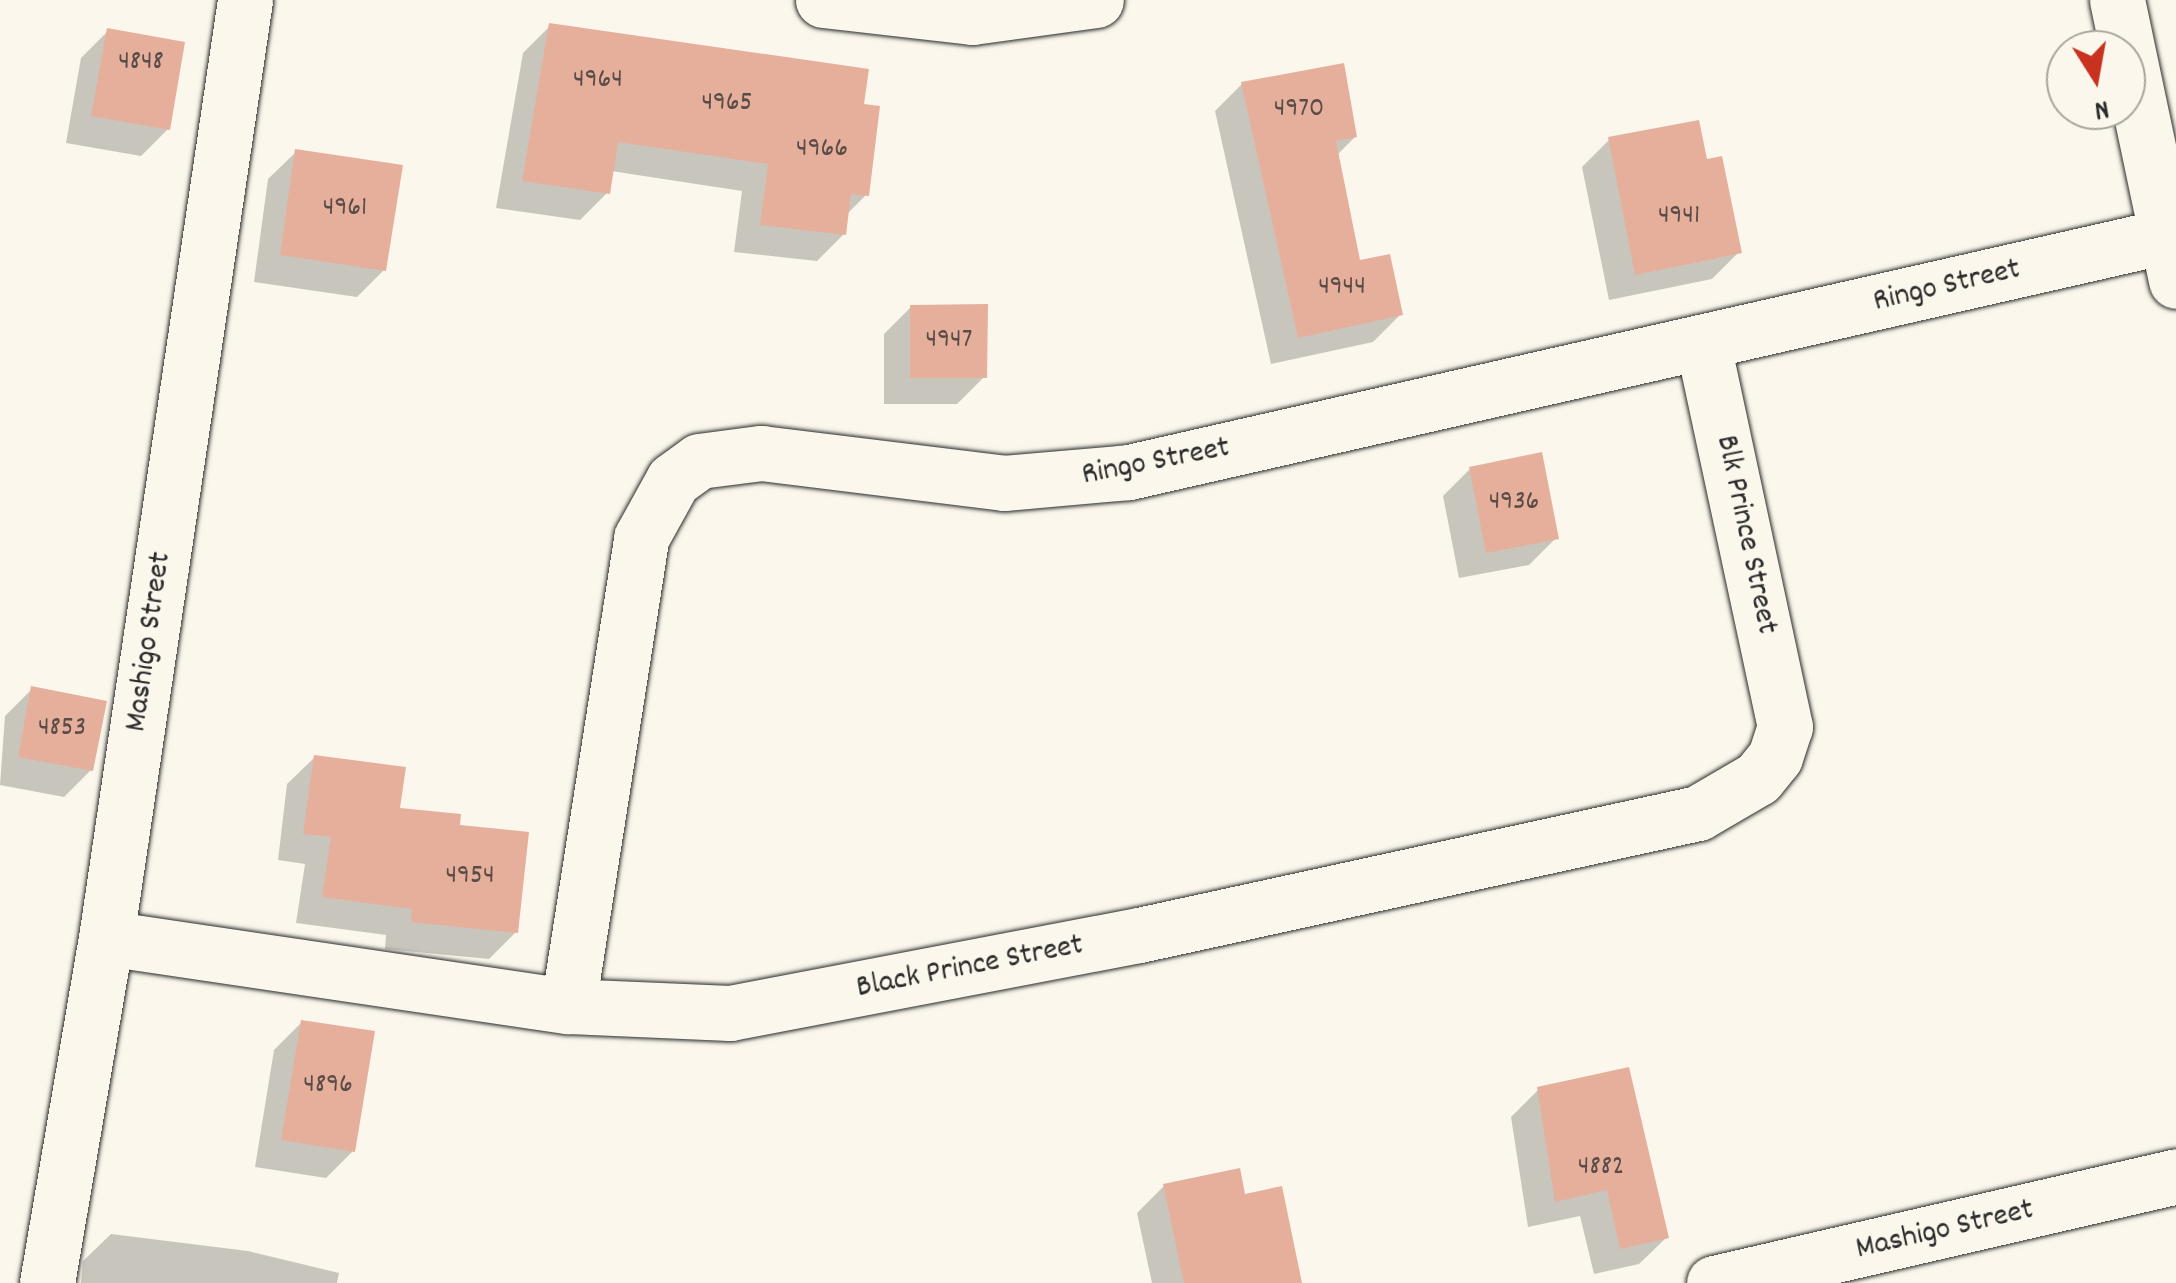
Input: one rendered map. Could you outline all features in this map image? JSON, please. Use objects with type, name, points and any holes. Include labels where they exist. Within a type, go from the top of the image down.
[{"type":"street","name":"Mashigo Street","points":[[47,1283],[106,938],[246,0]]},
{"type":"street","points":[[823,0],[972,16],[1096,0]]},
{"type":"street","points":[[2116,0],[2171,258]]},
{"type":"street","name":"Ringo Street","points":[[568,1006],[641,538],[673,480],[699,461],[761,452],[1004,484],[1055,482],[1703,343],[2171,258]]},
{"type":"street","name":"Blk Prince Street","points":[[1703,343],[1785,727]]},
{"type":"street","name":"Black Prince Street","points":[[106,938],[568,1006],[694,1015],[758,1008],[1158,931],[1698,812],[1758,778],[1775,757],[1785,727]]},
{"type":"street","name":"Mashigo Street","points":[[1714,1283],[2176,1176]]},
{"type":"building","points":[[549,23],[869,69],[864,104],[880,106],[869,196],[851,194],[846,235],[760,225],[768,164],[618,142],[610,194],[522,181]]},
{"type":"building","points":[[107,28],[185,42],[170,130],[91,116]]},
{"type":"building","points":[[1344,63],[1357,137],[1336,141],[1360,260],[1390,254],[1403,315],[1298,338],[1241,82]]},
{"type":"building","points":[[1699,120],[1707,159],[1722,156],[1742,253],[1635,275],[1608,137]]},
{"type":"building","points":[[295,149],[403,165],[386,271],[280,255]]},
{"type":"building","points":[[988,304],[987,378],[910,378],[910,305]]},
{"type":"building","points":[[1542,452],[1559,539],[1486,553],[1469,467]]},
{"type":"building","points":[[31,686],[107,701],[93,771],[18,757]]},
{"type":"building","points":[[314,755],[406,767],[400,808],[461,814],[460,825],[529,832],[518,933],[411,922],[412,909],[322,897],[331,837],[303,834]]},
{"type":"building","points":[[301,1020],[375,1031],[355,1152],[281,1140]]},
{"type":"building","points":[[1629,1067],[1669,1238],[1620,1249],[1607,1190],[1555,1202],[1537,1087]]},
{"type":"building","points":[[1240,1168],[1245,1194],[1282,1186],[1302,1283],[1184,1283],[1163,1184]]}]
